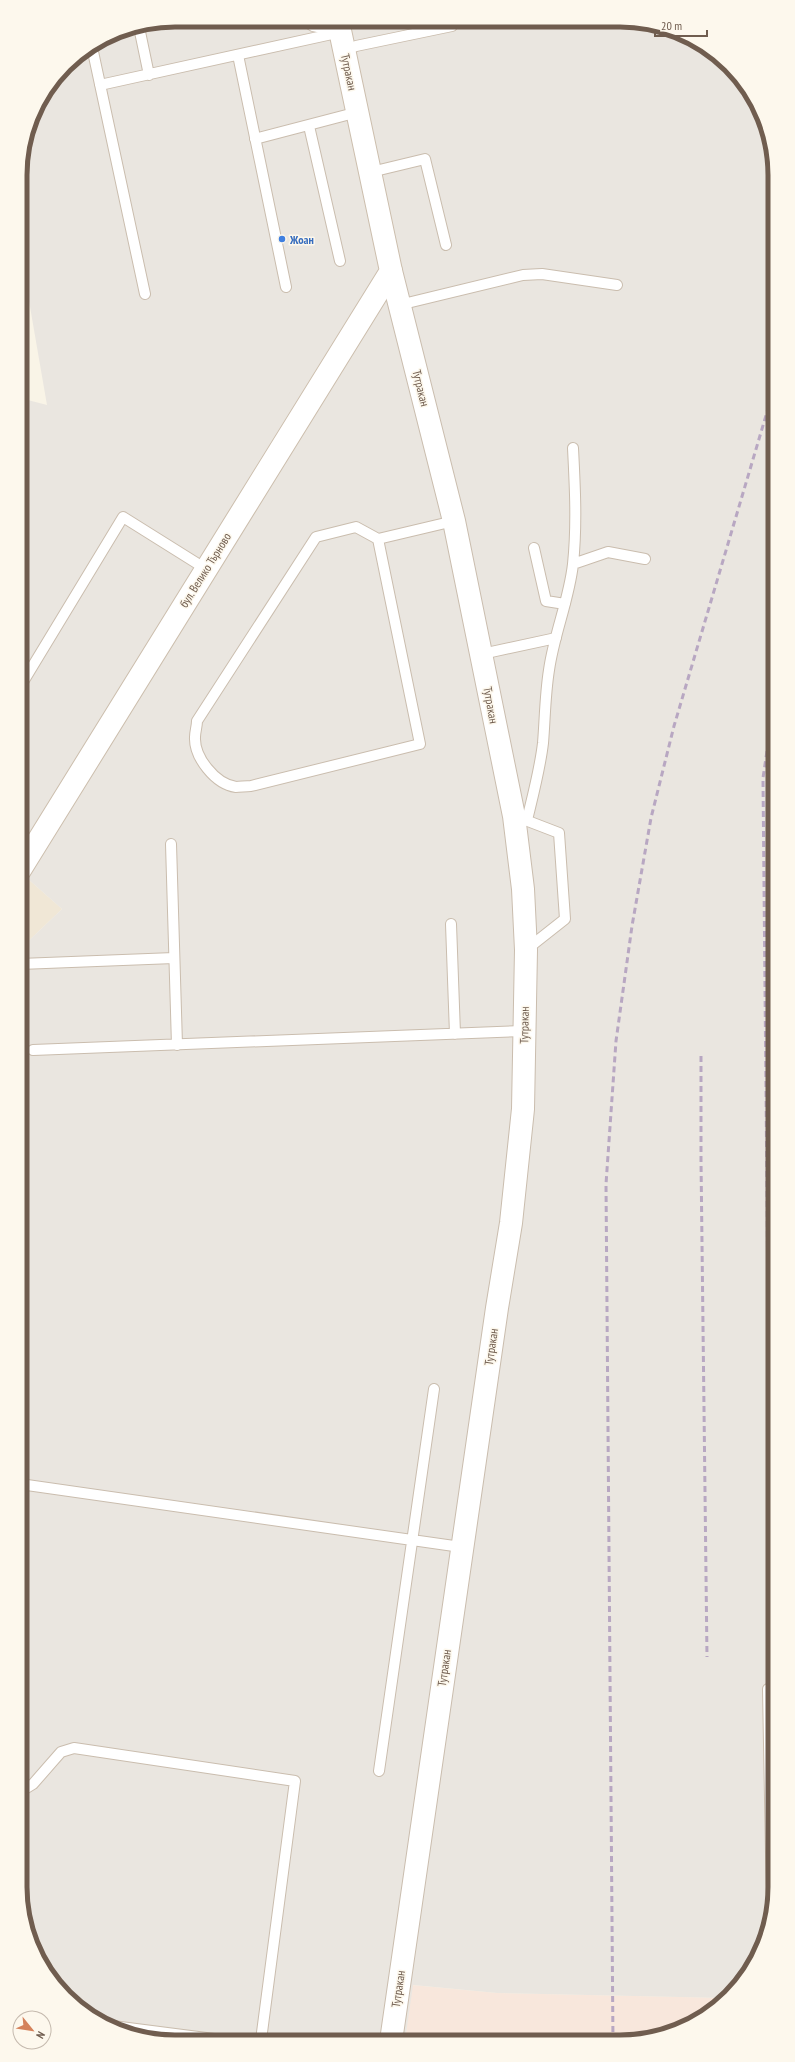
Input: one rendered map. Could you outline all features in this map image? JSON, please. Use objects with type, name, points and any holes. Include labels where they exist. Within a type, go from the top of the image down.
[{"type":"street","name":"Тутракан","points":[[341,35],[391,271],[454,521],[482,654],[496,734],[520,818],[526,950],[523,1109],[511,1224],[497,1308],[391,2035]]},
{"type":"street","name":"бул. Велико Търново","points":[[27,859],[391,271]]},
{"type":"lane","points":[[316,27],[341,35],[356,46],[447,27]]},
{"type":"lane","points":[[140,31],[149,74]]},
{"type":"lane","points":[[100,85],[238,55],[341,35]]},
{"type":"lane","points":[[93,52],[145,294]]},
{"type":"lane","points":[[238,55],[286,288]]},
{"type":"lane","points":[[255,139],[358,112]]},
{"type":"lane","points":[[309,126],[340,260]]},
{"type":"lane","points":[[371,172],[425,159],[446,245]]},
{"type":"lane","points":[[399,305],[523,275],[542,274],[616,285]]},
{"type":"lane","points":[[526,950],[565,919],[559,833],[520,818],[538,771],[543,744],[546,689],[573,564],[575,515],[573,448]]},
{"type":"lane","points":[[27,675],[123,517],[206,569]]},
{"type":"lane","points":[[378,539],[420,744],[251,786],[235,787],[220,780],[205,766],[198,751],[195,738],[197,721],[316,537],[356,526],[378,539],[454,521]]},
{"type":"lane","points":[[534,548],[546,601],[565,604]]},
{"type":"lane","points":[[573,564],[608,552],[645,559]]},
{"type":"lane","points":[[482,654],[556,638]]},
{"type":"lane","points":[[171,844],[177,1045]]},
{"type":"lane","points":[[451,924],[455,1034]]},
{"type":"lane","points":[[27,964],[174,958]]},
{"type":"lane","points":[[33,1050],[524,1031]]},
{"type":"lane","points":[[379,1771],[434,1389]]},
{"type":"lane","points":[[27,1485],[462,1547]]},
{"type":"lane","points":[[27,1788],[33,1784],[61,1752],[74,1748],[295,1781],[261,2035]]},
{"type":"lane","points":[[134,2029],[178,2035]]},
{"type":"shaded area","points":[[166,27],[639,28],[677,38],[702,52],[718,64],[725,70],[743,93],[757,118],[763,137],[768,166],[768,1896],[763,1925],[757,1944],[743,1969],[725,1992],[718,1998],[497,1993],[413,1985],[406,2035],[166,2035],[137,2030],[118,2024],[93,2010],[70,1992],[64,1985],[52,1969],[38,1944],[32,1925],[27,1896],[27,942],[62,909],[27,878],[27,400],[47,405],[27,289],[28,156],[38,118],[52,93],[64,77],[70,70],[93,52],[118,38],[137,32]]},
{"type":"shaded area","points":[[27,878],[62,909],[27,942]]},
{"type":"shaded area","points":[[412,1985],[497,1993],[718,1998],[702,2010],[677,2024],[639,2034],[406,2035]]},
{"type":"railway","points":[[613,2035],[606,1184],[616,1041],[632,926],[651,818],[674,726],[768,409]]},
{"type":"railway","points":[[768,744],[763,778],[768,1302]]},
{"type":"railway","points":[[701,1056],[707,1657]]},
{"type":"place","name":"Жоан","points":[[282,239]]}]
